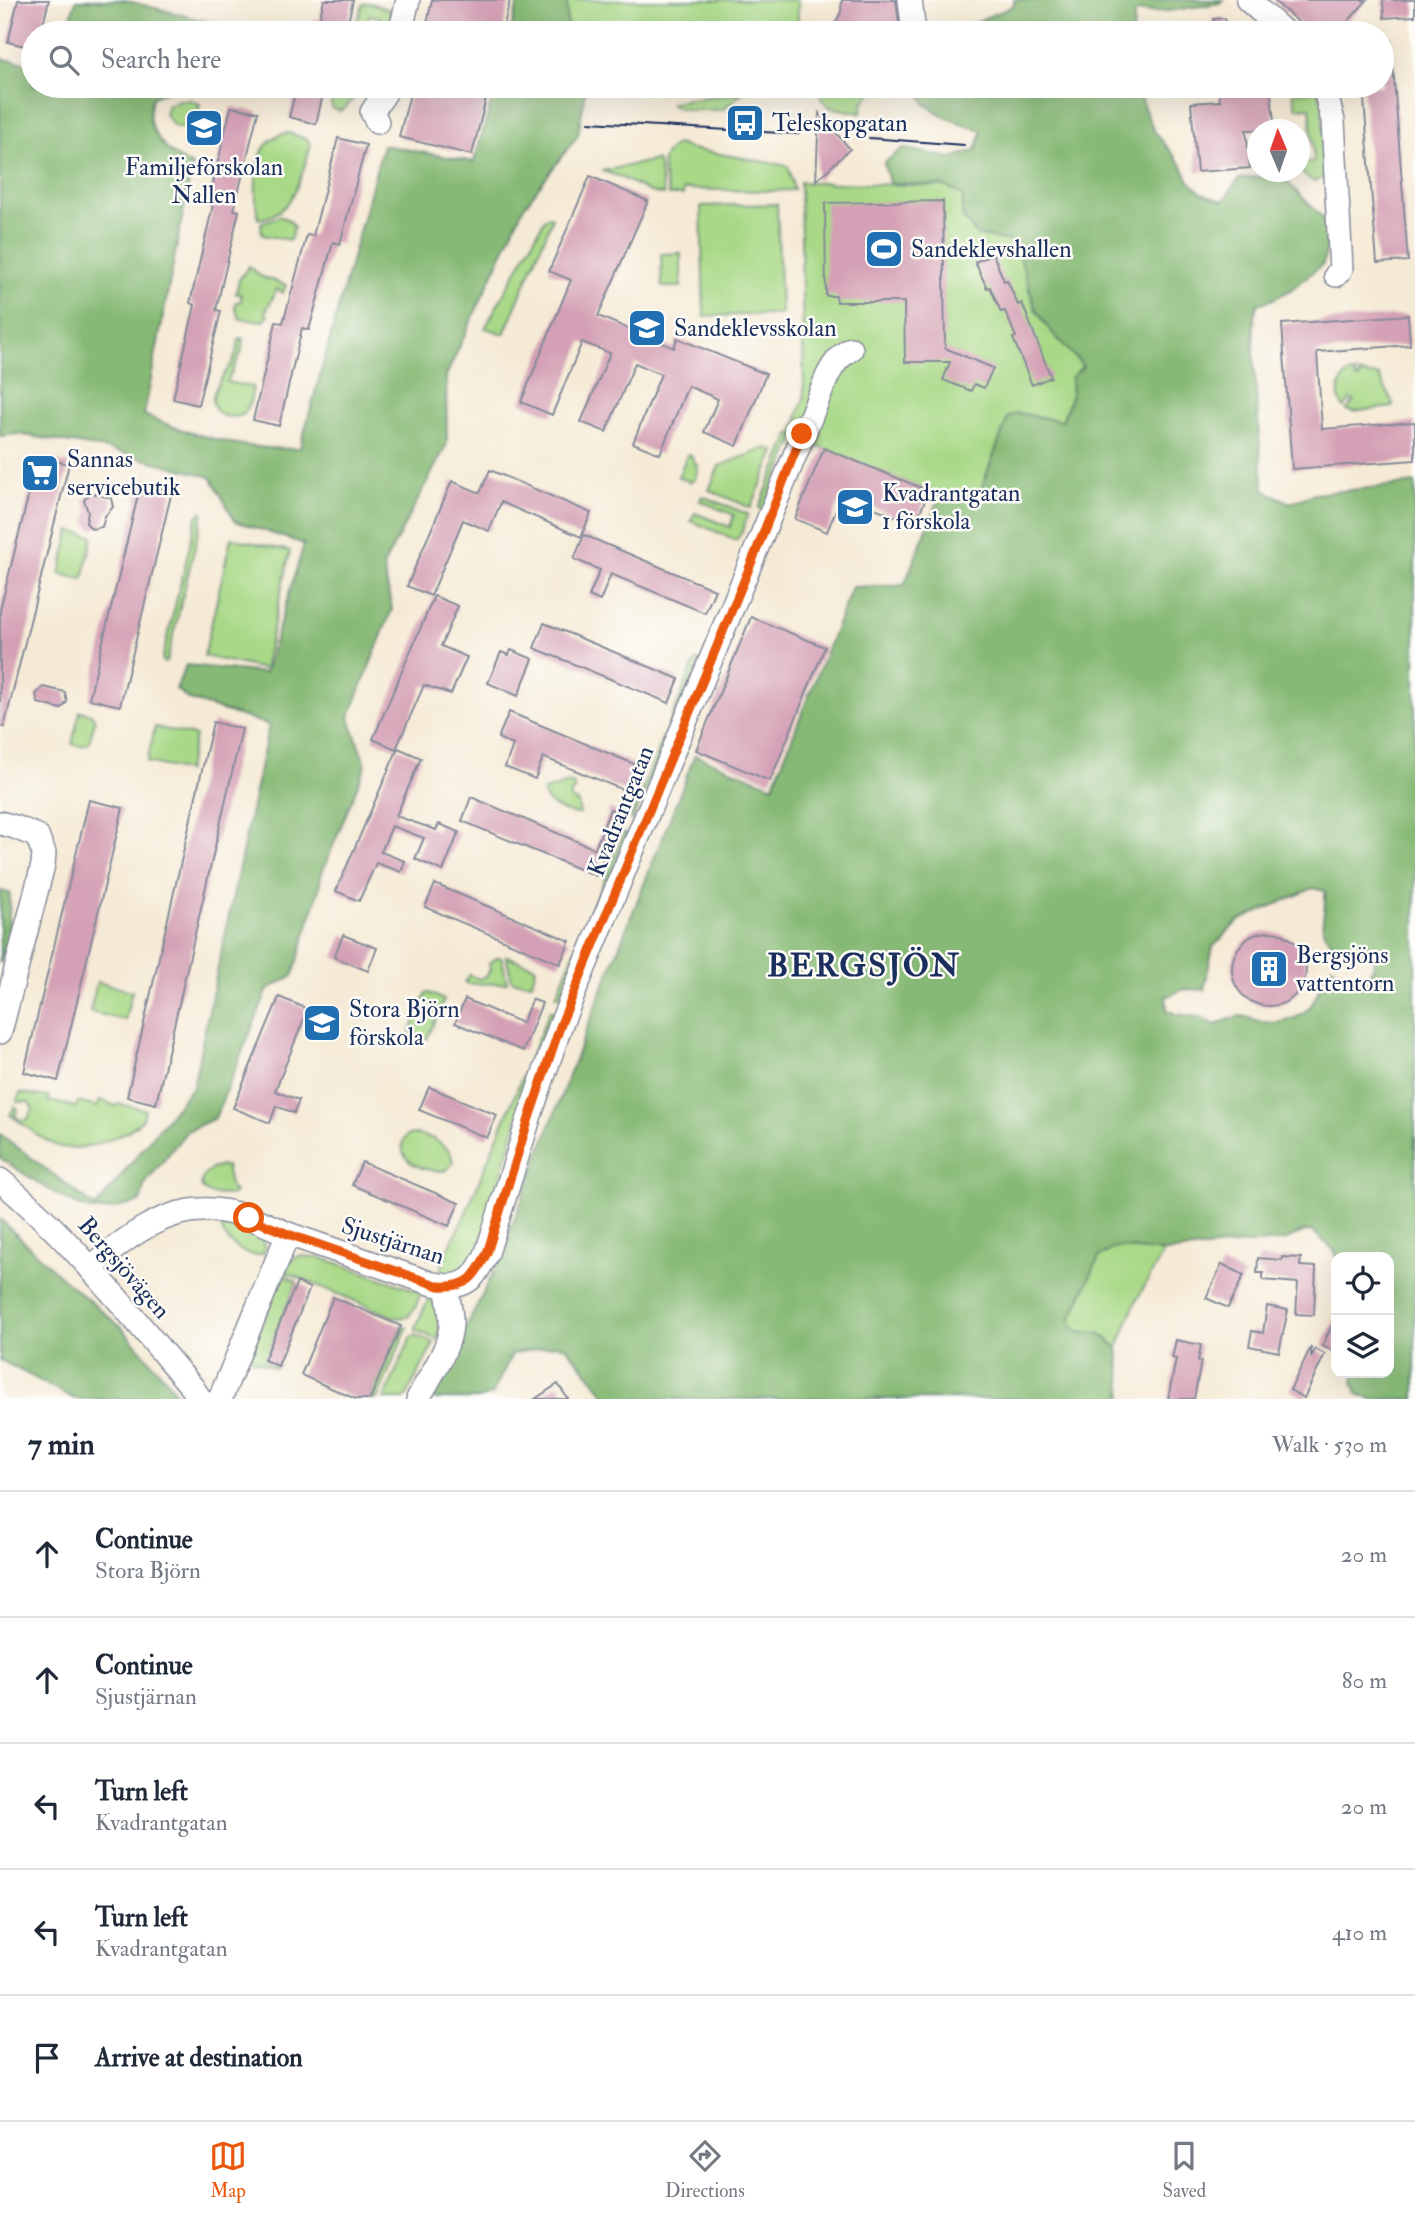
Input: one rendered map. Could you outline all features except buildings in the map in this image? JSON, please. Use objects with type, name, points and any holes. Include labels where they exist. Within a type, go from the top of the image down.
[{"type":"street","points":[[403,21],[408,0]]},
{"type":"street","points":[[910,0],[913,21]]},
{"type":"street","points":[[1248,0],[1272,21]]},
{"type":"street","points":[[377,122],[372,112],[382,98]]},
{"type":"street","points":[[1327,98],[1333,121],[1342,269],[1336,275]]},
{"type":"street","name":"Kvadrantgatan","points":[[447,1286],[459,1286],[472,1278],[487,1253],[561,1024],[827,377],[835,362],[851,349]]},
{"type":"street","points":[[0,823],[37,836],[44,853],[0,1032]]},
{"type":"street","name":"Bergsjövägen","points":[[0,1180],[33,1207],[91,1268],[196,1393]]},
{"type":"street","name":"Sjustjärnan","points":[[91,1268],[120,1243],[154,1221],[179,1213],[220,1210],[433,1284],[447,1286],[451,1312],[448,1341],[418,1399]]},
{"type":"street","points":[[220,1399],[288,1234]]},
{"type":"green space","points":[[76,0],[124,0],[206,21],[70,21]]},
{"type":"green space","points":[[519,0],[567,0],[567,21],[513,21]]},
{"type":"green space","points":[[567,0],[798,0],[798,21],[567,21]]},
{"type":"green space","points":[[1014,0],[1223,0],[1220,3],[1168,11],[1135,12],[1134,21],[978,21],[1014,5]]},
{"type":"green space","points":[[370,3],[390,10],[391,21],[379,21],[380,17],[369,15],[367,21],[357,21],[363,4]]},
{"type":"green space","points":[[0,58],[21,62],[21,98],[152,98],[149,118],[157,136],[172,153],[192,166],[144,415],[220,440],[281,449],[300,448],[383,145],[474,162],[493,98],[584,98],[578,135],[523,208],[446,376],[447,444],[383,566],[392,609],[349,718],[366,765],[321,875],[293,976],[268,989],[215,1118],[187,1131],[145,1184],[140,1202],[103,1210],[91,1210],[71,1202],[0,1158],[0,1134],[96,1207],[193,1086],[269,725],[190,700],[176,689],[186,665],[265,673],[304,544],[235,521],[211,477],[107,449],[18,434],[0,436]]},
{"type":"green space","points":[[332,98],[353,98],[340,111],[333,109]]},
{"type":"green space","points":[[736,98],[722,110],[688,110],[670,104],[686,100]]},
{"type":"green space","points":[[821,98],[867,98],[861,113],[829,107]]},
{"type":"green space","points":[[923,98],[1142,98],[1154,131],[1181,164],[1189,181],[1202,193],[1223,201],[1239,179],[1247,178],[1247,182],[1287,182],[1326,221],[1328,244],[1323,264],[1289,291],[1257,304],[1254,347],[1259,440],[1264,490],[1290,503],[1314,494],[1415,483],[1415,1399],[1371,1399],[1357,1394],[1353,1382],[1354,1378],[1394,1378],[1394,1252],[1335,1252],[1312,1231],[1302,1232],[1287,1240],[1164,1252],[1116,1247],[1099,1257],[1070,1321],[1078,1332],[1099,1333],[1118,1348],[1123,1399],[607,1399],[566,1347],[555,1345],[512,1354],[492,1395],[478,1399],[431,1399],[497,1265],[695,755],[773,786],[852,587],[904,585],[940,496],[980,492],[1008,417],[1017,413],[1062,421],[1072,394],[1071,378],[1083,366],[1049,329],[1036,310],[1015,242],[977,235],[962,217],[963,195],[944,186],[889,183],[884,163],[903,148],[951,158],[976,150],[982,131],[947,118],[925,104]],"holes":[[[1313,888],[1325,891],[1322,926],[1327,937],[1344,953],[1367,952],[1375,959],[1368,975],[1358,979],[1331,966],[1315,999],[1308,1009],[1297,1017],[1264,1022],[1241,1016],[1215,1025],[1202,1018],[1167,1010],[1166,997],[1184,989],[1204,990],[1213,947],[1238,921]]]},
{"type":"green space","points":[[1294,98],[1320,98],[1322,103],[1326,170],[1322,178],[1315,182],[1310,180],[1310,162],[1314,162],[1310,107],[1296,108]]},
{"type":"green space","points":[[179,100],[200,104],[196,121],[189,121],[187,129],[174,126],[165,114],[168,105]]},
{"type":"green space","points":[[289,133],[307,139],[311,145],[300,181],[295,192],[280,210],[258,219],[256,180],[261,154],[277,136]]},
{"type":"green space","points":[[677,144],[691,149],[788,166],[794,190],[684,189],[683,195],[669,195],[663,173],[663,160]]},
{"type":"green space","points":[[656,160],[664,195],[650,192],[602,171]]},
{"type":"green space","points":[[800,182],[944,186],[964,195],[977,235],[1015,242],[1029,291],[1083,366],[1071,378],[1072,394],[1062,421],[1017,413],[1008,417],[980,492],[940,496],[795,437],[763,511],[759,508],[790,434],[794,434],[804,398]]},
{"type":"green space","points":[[777,204],[781,314],[704,316],[701,206]]},
{"type":"green space","points":[[280,216],[290,221],[294,227],[290,240],[262,235],[261,223]]},
{"type":"green space","points":[[549,216],[552,218],[550,225],[504,334],[485,328],[545,219]]},
{"type":"green space","points":[[681,253],[681,287],[662,287],[661,254]]},
{"type":"green space","points":[[249,266],[260,276],[286,285],[283,293],[277,289],[265,313],[268,315],[265,321],[240,319],[235,307],[236,302],[241,301],[241,294],[236,294],[239,280]]},
{"type":"green space","points":[[241,338],[242,351],[227,382],[253,387],[250,403],[244,414],[228,417],[216,410],[213,397],[234,360]]},
{"type":"green space","points":[[1355,373],[1356,379],[1360,378],[1359,374],[1379,376],[1393,403],[1392,407],[1352,412],[1347,410],[1354,401],[1351,399],[1344,408],[1339,399],[1340,386],[1348,374]]},
{"type":"green space","points":[[766,448],[775,451],[751,508],[709,490],[719,466]]},
{"type":"green space","points":[[690,454],[698,468],[695,479],[690,482],[678,477],[687,455]]},
{"type":"green space","points":[[702,496],[748,514],[736,540],[691,521],[695,513],[730,527],[734,515],[700,501]]},
{"type":"green space","points":[[202,511],[167,661],[164,663],[164,651],[197,516]]},
{"type":"green space","points":[[70,531],[93,536],[83,579],[60,574]]},
{"type":"green space","points":[[231,538],[290,551],[264,669],[204,656]]},
{"type":"green space","points":[[700,661],[631,820],[694,663]]},
{"type":"green space","points":[[80,711],[91,714],[95,720],[89,743],[82,746],[72,744]]},
{"type":"green space","points":[[155,727],[195,736],[187,771],[147,762]]},
{"type":"green space","points":[[568,783],[573,784],[575,790],[571,793],[571,799],[578,803],[580,814],[559,809],[549,803],[543,794],[544,791]]},
{"type":"green space","points":[[624,833],[627,834],[561,996],[556,996]]},
{"type":"green space","points":[[0,891],[10,893],[8,940],[0,964]]},
{"type":"green space","points":[[506,956],[536,967],[532,983],[512,981]]},
{"type":"green space","points":[[498,957],[502,958],[507,983],[465,982],[469,975],[479,979],[487,976],[489,963]]},
{"type":"green space","points":[[97,982],[132,991],[125,1020],[90,1012]]},
{"type":"green space","points":[[427,992],[444,1000],[427,1039],[410,1032]]},
{"type":"green space","points":[[550,1010],[554,1013],[530,1070],[476,1259],[457,1276],[439,1276],[444,1258],[465,1215]]},
{"type":"green space","points":[[20,1093],[49,1097],[48,1101],[76,1107],[78,1102],[97,1107],[100,1100],[116,1106],[118,1104],[145,1109],[143,1119],[116,1137],[94,1145],[62,1147],[42,1138],[10,1115],[15,1107],[18,1109],[15,1116],[27,1120],[33,1109],[28,1102],[17,1102]]},
{"type":"green space","points":[[415,1134],[434,1139],[450,1151],[453,1162],[447,1170],[423,1168],[404,1155],[404,1139]]},
{"type":"green space","points":[[226,1166],[231,1190],[235,1191],[233,1195],[207,1192],[201,1185],[206,1173],[213,1168]]},
{"type":"green space","points":[[0,1219],[62,1278],[121,1327],[180,1399],[75,1399],[0,1360]]},
{"type":"green space","points":[[222,1225],[244,1228],[257,1235],[264,1246],[264,1253],[252,1255],[238,1249],[223,1232]]},
{"type":"green space","points":[[1116,1247],[1164,1252],[1135,1303],[1118,1348],[1099,1333],[1078,1332],[1070,1321],[1099,1257]]},
{"type":"green space","points":[[299,1256],[319,1257],[421,1292],[416,1306],[408,1317],[396,1318],[283,1271]]},
{"type":"green space","points":[[282,1274],[297,1282],[265,1360],[278,1366],[275,1368],[251,1359],[250,1356]]},
{"type":"green space","points":[[429,1297],[440,1317],[438,1340],[416,1330]]},
{"type":"green space","points":[[401,1326],[407,1328],[377,1399],[370,1399]]},
{"type":"green space","points":[[415,1335],[434,1343],[405,1399],[384,1399],[411,1337]]},
{"type":"tram line","points":[[589,122],[799,134]]},
{"type":"tram line","points":[[869,138],[964,145]]},
{"type":"place","name":"Teleskopgatan","points":[[745,123]]},
{"type":"place","name":"Familjeförskolan Nallen","points":[[204,128]]},
{"type":"place","name":"Sandeklevshallen","points":[[884,249]]},
{"type":"place","name":"Sandeklevsskolan","points":[[647,328]]},
{"type":"place","name":"Sannas servicebutik","points":[[40,473]]},
{"type":"place","name":"Kvadrantgatan 1 förskola","points":[[855,507]]},
{"type":"place","name":"Bergsjöns vattentorn","points":[[1269,969]]},
{"type":"place","name":"Stora Björn förskola","points":[[322,1023]]},
{"type":"district","name":"BERGSJÖN","points":[[864,966]]},
{"type":"route","points":[[249,1218],[439,1286],[459,1286],[472,1278],[479,1269],[487,1253],[561,1024],[802,434]]}]
